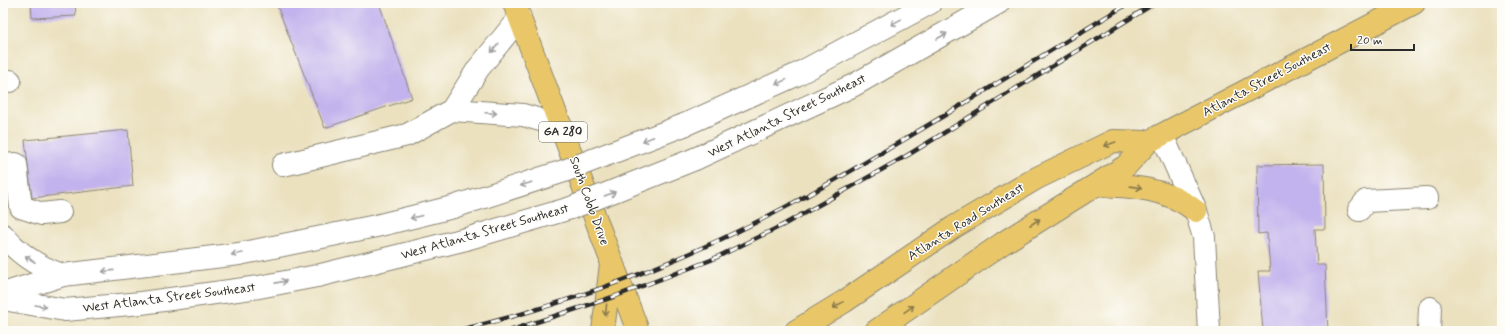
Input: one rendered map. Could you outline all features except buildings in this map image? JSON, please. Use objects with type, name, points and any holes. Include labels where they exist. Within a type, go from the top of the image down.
[{"type":"main road","name":"Atlanta Street Southeast","points":[[1155,139],[1414,3]]},
{"type":"main road","name":"South Cobb Drive","points":[[517,10],[638,331]]},
{"type":"main road","points":[[876,331],[1003,243],[1126,166],[1155,139]]},
{"type":"main road","name":"Atlanta Road Southeast","points":[[796,331],[845,301],[954,227],[1037,178],[1113,142],[1155,139]]},
{"type":"main road","points":[[1097,185],[1135,187],[1156,191],[1178,199],[1196,211]]},
{"type":"main road","points":[[603,331],[611,260]]},
{"type":"street","points":[[3,294],[63,276],[239,254],[376,226],[453,207],[564,171],[684,125],[796,74],[930,3]]},
{"type":"street","name":"West Atlanta Street Southeast","points":[[3,298],[66,310],[141,303],[259,287],[317,276],[466,239],[571,208],[630,186],[695,159],[854,85],[998,3]]},
{"type":"street","points":[[283,165],[407,135],[452,110],[517,10]]},
{"type":"street","points":[[452,110],[523,115],[561,126]]},
{"type":"street","points":[[1155,139],[1196,211],[1204,237],[1209,331]]},
{"type":"street","points":[[3,165],[16,164],[21,208],[42,214],[60,212]]},
{"type":"street","points":[[1359,210],[1366,201],[1427,198]]},
{"type":"street","points":[[3,235],[11,244],[31,260],[52,272],[63,276]]},
{"type":"street","points":[[1429,331],[1430,308]]},
{"type":"railway","points":[[456,331],[551,305],[583,294],[645,272],[737,232],[798,201],[857,167],[1129,3]]},
{"type":"railway","points":[[509,331],[616,296],[711,260],[783,225],[908,155],[1155,3]]}]
